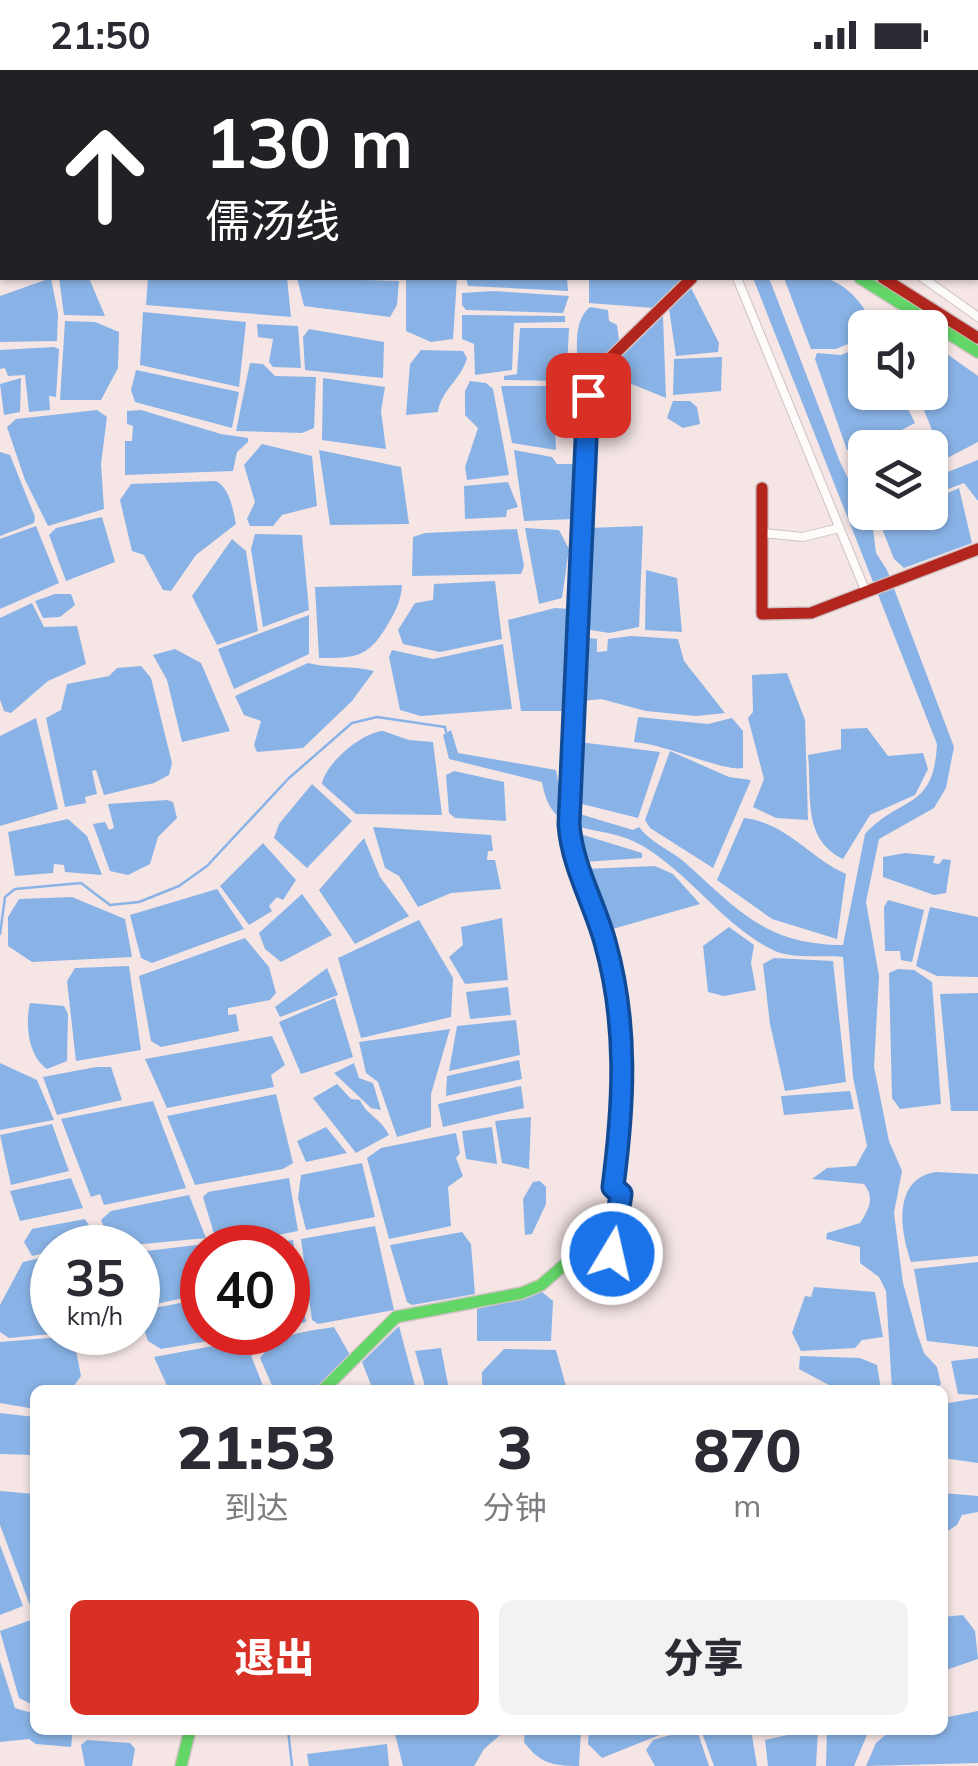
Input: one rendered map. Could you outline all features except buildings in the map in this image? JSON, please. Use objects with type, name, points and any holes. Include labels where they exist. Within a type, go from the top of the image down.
[{"type":"main road","points":[[329,1385],[396,1318],[522,1293],[542,1286],[579,1252],[612,1254],[621,1194],[613,1187],[621,1125],[620,1003],[605,940],[571,849],[569,824],[588,395],[600,368],[690,280]]},
{"type":"main road","points":[[863,280],[978,352]]},
{"type":"main road","points":[[886,280],[978,338]]},
{"type":"main road","points":[[762,488],[762,614],[811,613],[978,549]]},
{"type":"main road","points":[[181,1766],[189,1735]]},
{"type":"street","points":[[739,280],[865,590]]},
{"type":"street","points":[[926,280],[978,317]]},
{"type":"street","points":[[763,533],[803,537],[838,528]]},
{"type":"water","points":[[51,280],[58,314],[57,341],[0,342],[0,296]]},
{"type":"water","points":[[59,280],[90,280],[105,316],[64,315]]},
{"type":"water","points":[[148,280],[287,280],[291,317],[146,305]]},
{"type":"water","points":[[298,280],[399,281],[397,305],[390,317],[304,306]]},
{"type":"water","points":[[406,280],[457,280],[453,339],[431,342],[406,331]]},
{"type":"water","points":[[466,280],[567,280],[568,291],[468,286]]},
{"type":"water","points":[[589,280],[682,282],[654,308],[589,303]]},
{"type":"water","points":[[754,280],[770,280],[848,478],[848,519]]},
{"type":"water","points":[[785,280],[830,280],[855,297],[865,310],[848,310],[848,344],[836,349],[811,349]]},
{"type":"water","points":[[691,288],[719,343],[718,352],[676,356],[669,309]]},
{"type":"water","points":[[462,293],[569,296],[563,313],[466,310],[462,305]]},
{"type":"water","points":[[590,307],[608,310],[609,321],[617,325],[619,340],[588,371],[578,368],[577,344],[578,327]]},
{"type":"water","points":[[143,312],[246,322],[239,387],[140,365]]},
{"type":"water","points":[[462,315],[565,316],[565,322],[514,323],[512,370],[475,375],[474,344],[462,339]]},
{"type":"water","points":[[663,316],[666,398],[622,380],[599,379]]},
{"type":"water","points":[[65,321],[95,322],[119,332],[118,368],[101,400],[60,400]]},
{"type":"water","points":[[257,324],[298,326],[301,368],[273,367],[269,362],[273,339],[258,337]]},
{"type":"water","points":[[520,328],[569,328],[567,368],[559,371],[560,381],[504,380],[504,376],[517,374]]},
{"type":"water","points":[[309,329],[384,342],[383,378],[305,370],[303,337]]},
{"type":"water","points":[[59,349],[56,397],[49,396],[50,410],[29,412],[25,375],[8,376],[5,368],[0,369],[0,350]]},
{"type":"water","points":[[421,350],[463,351],[467,358],[438,412],[406,415],[410,364]]},
{"type":"water","points":[[848,352],[848,410],[908,410],[915,423],[902,430],[848,430],[847,450],[815,359],[817,353]]},
{"type":"water","points":[[948,355],[978,376],[978,442],[948,458],[948,430],[932,430],[924,410],[948,410]]},
{"type":"water","points":[[722,357],[721,391],[673,395],[674,359]]},
{"type":"water","points":[[250,363],[263,364],[275,376],[316,377],[314,428],[302,433],[236,431]]},
{"type":"water","points":[[136,370],[239,392],[232,428],[135,402],[131,390]]},
{"type":"water","points":[[21,378],[20,412],[4,415],[0,384]]},
{"type":"water","points":[[323,378],[385,387],[381,411],[386,449],[322,440]]},
{"type":"water","points":[[470,381],[486,383],[493,389],[509,475],[467,480],[465,467],[478,428],[465,415],[465,391]]},
{"type":"water","points":[[501,386],[553,386],[556,450],[512,443]]},
{"type":"water","points":[[673,401],[690,401],[697,407],[700,424],[683,428],[667,418]]},
{"type":"water","points":[[97,410],[107,417],[101,464],[104,509],[48,526],[25,480],[7,427],[16,419]]},
{"type":"water","points":[[141,410],[248,438],[248,442],[237,452],[233,471],[125,475],[125,441],[132,441],[133,426],[127,424],[127,411]]},
{"type":"water","points":[[262,444],[312,456],[317,506],[282,515],[273,526],[250,526],[247,519],[255,502],[244,465]]},
{"type":"water","points":[[319,450],[401,467],[409,524],[330,525]]},
{"type":"water","points":[[514,450],[552,457],[557,464],[577,464],[574,519],[524,521]]},
{"type":"water","points":[[0,452],[10,455],[35,517],[34,523],[0,536]]},
{"type":"water","points":[[978,460],[978,501],[964,483],[948,489],[948,472]]},
{"type":"water","points":[[216,481],[228,494],[236,524],[196,555],[171,591],[163,590],[144,555],[132,551],[120,500],[131,484]]},
{"type":"water","points":[[508,482],[518,507],[507,510],[506,517],[465,519],[464,486]]},
{"type":"water","points":[[959,488],[972,543],[904,568],[894,559],[883,530],[948,530],[948,493]]},
{"type":"water","points":[[102,517],[115,562],[66,581],[49,535],[56,528]]},
{"type":"water","points":[[36,526],[59,583],[0,609],[0,539]]},
{"type":"water","points":[[643,526],[639,627],[609,633],[585,629],[586,528]]},
{"type":"water","points":[[525,528],[559,530],[569,549],[562,598],[539,604]]},
{"type":"water","points":[[517,529],[524,566],[521,574],[412,576],[413,537],[425,533]]},
{"type":"water","points":[[853,530],[873,530],[876,553],[887,570],[954,747],[946,788],[934,808],[879,839],[866,902],[879,976],[874,1067],[889,1141],[902,1171],[894,1213],[903,1283],[924,1353],[937,1367],[941,1384],[892,1385],[886,1291],[879,1277],[860,1263],[860,1247],[826,1239],[827,1233],[860,1223],[870,1204],[869,1194],[864,1184],[812,1179],[827,1168],[856,1166],[867,1146],[853,1077],[843,957],[775,951],[739,928],[641,845],[566,822],[547,801],[542,782],[449,759],[443,735],[451,730],[458,753],[556,770],[563,809],[633,830],[639,827],[736,908],[772,931],[815,943],[843,945],[865,834],[922,792],[935,766],[937,744]]},
{"type":"water","points":[[255,534],[302,535],[309,610],[263,627],[251,549]]},
{"type":"water","points":[[232,539],[246,551],[258,631],[217,645],[192,596]]},
{"type":"water","points":[[646,570],[677,578],[682,632],[645,630]]},
{"type":"water","points":[[495,581],[502,639],[440,652],[403,644],[398,630],[415,603],[433,600],[434,584]]},
{"type":"water","points":[[402,585],[394,613],[372,646],[351,656],[319,658],[315,587]]},
{"type":"water","points":[[55,594],[71,594],[75,605],[60,617],[43,618],[35,601]]},
{"type":"water","points":[[32,603],[44,627],[77,626],[86,664],[48,681],[11,713],[4,711],[0,700],[0,618]]},
{"type":"water","points":[[555,608],[571,609],[568,711],[521,711],[508,620]]},
{"type":"water","points":[[309,615],[309,654],[234,689],[218,649]]},
{"type":"water","points":[[582,637],[597,639],[597,652],[607,651],[608,639],[678,639],[684,661],[725,713],[696,716],[646,711],[601,699],[583,701]]},
{"type":"water","points":[[503,644],[512,709],[421,716],[400,710],[389,657],[392,650],[433,659]]},
{"type":"water","points":[[175,649],[201,663],[230,731],[182,742],[167,680],[153,655]]},
{"type":"water","points":[[308,663],[374,671],[352,701],[303,748],[257,752],[254,745],[261,721],[244,715],[235,696]]},
{"type":"water","points":[[141,666],[151,678],[172,763],[169,775],[154,783],[104,795],[96,770],[92,771],[97,794],[85,797],[86,803],[65,807],[46,718],[61,710],[67,684],[109,676],[117,668]]},
{"type":"water","points":[[787,673],[805,720],[808,820],[776,818],[753,807],[764,779],[748,718],[753,712],[752,675]]},
{"type":"water","points":[[638,717],[708,724],[732,718],[743,731],[743,768],[634,742]]},
{"type":"water","points":[[36,718],[58,809],[0,826],[0,736]]},
{"type":"water","points":[[867,728],[888,756],[923,753],[928,769],[915,795],[870,815],[843,859],[830,850],[815,828],[808,755],[841,749],[841,729]]},
{"type":"water","points":[[383,731],[409,740],[433,742],[442,815],[356,814],[322,784],[330,767],[346,750]]},
{"type":"water","points":[[579,742],[660,752],[638,818],[574,802]]},
{"type":"water","points":[[670,751],[729,777],[751,780],[713,868],[650,828],[645,820]]},
{"type":"water","points":[[454,771],[504,782],[506,821],[455,818],[449,813],[446,775]]},
{"type":"water","points":[[312,784],[352,821],[307,868],[274,838],[279,824]]},
{"type":"water","points":[[173,802],[177,818],[158,837],[150,864],[128,875],[110,871],[93,824],[105,822],[109,830],[114,828],[108,804]]},
{"type":"water","points":[[744,818],[773,826],[846,874],[837,939],[772,919],[717,880]]},
{"type":"water","points":[[68,819],[87,836],[102,875],[65,872],[64,865],[54,864],[53,873],[15,876],[8,832]]},
{"type":"water","points":[[373,827],[491,835],[493,851],[488,851],[487,860],[495,860],[501,889],[451,893],[418,907],[399,876],[385,868]]},
{"type":"water","points":[[577,833],[642,853],[642,858],[583,862]]},
{"type":"water","points":[[364,838],[380,877],[409,916],[355,944],[319,890]]},
{"type":"water","points":[[263,843],[296,880],[283,900],[277,897],[269,906],[272,911],[249,925],[220,886]]},
{"type":"water","points":[[905,853],[935,856],[933,863],[939,864],[943,859],[951,860],[946,893],[934,895],[883,877],[883,857]]},
{"type":"water","points":[[655,866],[673,874],[700,904],[609,930],[584,869]]},
{"type":"water","points":[[217,889],[244,929],[152,963],[141,958],[130,915]]},
{"type":"water","points":[[302,894],[332,935],[281,962],[265,949],[259,933]]},
{"type":"water","points":[[72,897],[125,919],[132,957],[32,962],[8,946],[8,917],[19,899]]},
{"type":"water","points":[[888,900],[924,910],[912,962],[901,960],[900,951],[885,951],[884,907]]},
{"type":"water","points":[[930,907],[978,917],[978,977],[937,976],[916,966]]},
{"type":"water","points":[[502,918],[508,980],[465,984],[449,957],[463,945],[461,927]]},
{"type":"water","points":[[419,920],[453,978],[451,1017],[361,1038],[338,958]]},
{"type":"water","points":[[729,927],[754,945],[751,963],[756,990],[724,996],[708,992],[703,946]]},
{"type":"water","points":[[245,938],[269,967],[276,993],[270,1000],[228,1008],[228,1015],[236,1014],[239,1031],[161,1047],[151,1041],[139,976]]},
{"type":"water","points":[[774,958],[833,961],[846,1082],[785,1091],[770,1024],[763,964]]},
{"type":"water","points":[[129,966],[141,1050],[76,1061],[67,981],[75,968]]},
{"type":"water","points":[[327,968],[338,995],[280,1017],[275,1007]]},
{"type":"water","points":[[914,970],[932,982],[941,1104],[900,1109],[892,1098],[889,973]]},
{"type":"water","points":[[508,987],[511,1015],[470,1019],[466,992]]},
{"type":"water","points":[[978,993],[978,1111],[951,1111],[940,994]]},
{"type":"water","points":[[335,998],[353,1057],[301,1074],[279,1022]]},
{"type":"water","points":[[30,1003],[64,1006],[68,1014],[67,1061],[47,1069],[36,1056],[28,1030]]},
{"type":"water","points":[[516,1020],[520,1055],[449,1071],[457,1026]]},
{"type":"water","points":[[450,1029],[431,1094],[431,1127],[397,1137],[378,1082],[366,1073],[359,1042]]},
{"type":"water","points":[[272,1036],[285,1065],[271,1075],[274,1087],[167,1108],[145,1059]]},
{"type":"water","points":[[519,1060],[522,1079],[446,1096],[447,1076]]},
{"type":"water","points":[[0,1063],[37,1080],[54,1120],[0,1130]]},
{"type":"water","points":[[354,1063],[359,1078],[373,1083],[381,1110],[371,1108],[334,1073]]},
{"type":"water","points":[[111,1067],[122,1100],[57,1115],[43,1077]]},
{"type":"water","points":[[337,1084],[351,1099],[360,1100],[389,1135],[356,1153],[313,1098]]},
{"type":"water","points":[[521,1086],[524,1108],[443,1127],[438,1104]]},
{"type":"water","points":[[850,1091],[854,1109],[784,1115],[781,1096]]},
{"type":"water","points":[[276,1094],[293,1163],[283,1169],[195,1185],[167,1116]]},
{"type":"water","points":[[153,1101],[186,1188],[104,1205],[100,1194],[91,1197],[61,1119]]},
{"type":"water","points":[[531,1117],[529,1169],[502,1163],[495,1121]]},
{"type":"water","points":[[52,1124],[69,1171],[11,1185],[0,1135]]},
{"type":"water","points":[[326,1127],[347,1153],[306,1162],[297,1141]]},
{"type":"water","points":[[492,1127],[497,1164],[466,1159],[462,1131]]},
{"type":"water","points":[[456,1133],[460,1153],[456,1158],[463,1176],[448,1187],[451,1226],[389,1239],[367,1158],[381,1148]]},
{"type":"water","points":[[362,1163],[375,1217],[310,1229],[310,1225],[305,1225],[298,1198],[301,1175]]},
{"type":"water","points":[[936,1172],[978,1174],[978,1256],[911,1262],[902,1222],[906,1195],[922,1177]]},
{"type":"water","points":[[71,1178],[83,1208],[20,1221],[10,1191]]},
{"type":"water","points":[[289,1178],[297,1225],[211,1225],[203,1197],[208,1192]]},
{"type":"water","points":[[540,1181],[546,1187],[546,1204],[532,1234],[525,1235],[523,1199],[533,1182]]},
{"type":"water","points":[[189,1195],[201,1225],[180,1225],[180,1240],[160,1242],[160,1225],[103,1225],[101,1220],[111,1211]]},
{"type":"water","points":[[85,1219],[89,1225],[53,1225]]},
{"type":"water","points":[[375,1226],[394,1310],[318,1324],[312,1320],[310,1237]]},
{"type":"water","points":[[462,1232],[471,1244],[475,1294],[412,1305],[407,1302],[390,1245]]},
{"type":"water","points":[[180,1247],[180,1299],[160,1303],[160,1249]]},
{"type":"water","points":[[30,1260],[30,1336],[9,1338],[0,1332],[0,1305],[23,1262]]},
{"type":"water","points":[[978,1262],[978,1347],[927,1341],[914,1269]]},
{"type":"water","points":[[814,1287],[875,1292],[883,1337],[862,1340],[855,1348],[801,1351],[792,1333],[805,1296],[811,1297]]},
{"type":"water","points":[[542,1292],[553,1301],[551,1341],[477,1341],[477,1309]]},
{"type":"water","points":[[180,1303],[180,1346],[160,1348],[160,1307]]},
{"type":"water","points":[[399,1326],[415,1385],[371,1385],[362,1362]]},
{"type":"water","points":[[334,1327],[350,1355],[321,1385],[272,1385],[260,1358],[310,1355],[310,1332]]},
{"type":"water","points":[[30,1340],[30,1355],[77,1355],[81,1376],[75,1385],[30,1385],[30,1408],[0,1403],[0,1342]]},
{"type":"water","points":[[441,1348],[448,1385],[425,1385],[415,1351]]},
{"type":"water","points":[[504,1349],[556,1350],[566,1385],[482,1385],[482,1372]]},
{"type":"water","points":[[180,1352],[251,1355],[263,1385],[167,1385],[154,1357]]},
{"type":"water","points":[[800,1356],[860,1358],[877,1365],[880,1385],[829,1385],[799,1369]]},
{"type":"water","points":[[978,1358],[978,1395],[958,1394],[951,1361]]},
{"type":"water","points":[[978,1398],[978,1463],[948,1459],[948,1403]]},
{"type":"water","points":[[0,1413],[30,1416],[30,1455],[0,1454]]},
{"type":"water","points":[[0,1491],[30,1494],[30,1605],[0,1525]]},
{"type":"water","points":[[948,1493],[978,1496],[978,1512],[962,1515],[948,1531]]},
{"type":"water","points":[[0,1545],[23,1606],[0,1615]]},
{"type":"water","points":[[963,1615],[975,1631],[978,1659],[948,1669],[948,1616]]},
{"type":"water","points":[[30,1620],[30,1704],[19,1698],[0,1631]]},
{"type":"water","points":[[0,1661],[15,1708],[30,1712],[30,1735],[72,1735],[71,1747],[36,1744],[29,1739],[0,1742]]},
{"type":"water","points":[[978,1711],[978,1763],[866,1766],[876,1743],[885,1735],[948,1735],[948,1717]]},
{"type":"water","points":[[395,1735],[500,1735],[484,1749],[474,1766],[403,1766]]},
{"type":"water","points":[[525,1735],[581,1735],[579,1766],[542,1759],[524,1742]]},
{"type":"water","points":[[589,1735],[660,1735],[602,1758],[588,1744]]},
{"type":"water","points":[[670,1735],[699,1735],[709,1766],[655,1766],[646,1750],[653,1740]]},
{"type":"water","points":[[703,1735],[752,1735],[757,1766],[714,1766]]},
{"type":"water","points":[[818,1735],[816,1766],[768,1766],[765,1740]]},
{"type":"water","points":[[827,1735],[867,1735],[854,1766],[826,1766]]},
{"type":"water","points":[[87,1740],[130,1743],[135,1749],[132,1766],[85,1766],[81,1745]]},
{"type":"water","points":[[387,1744],[389,1766],[309,1766],[307,1754]]},
{"type":"waterway","points":[[0,934],[5,897],[15,889],[81,883],[110,905],[139,902],[179,886],[207,866],[289,778],[352,723],[377,717],[445,727],[446,732]]},
{"type":"waterway","points":[[289,1735],[292,1766]]},
{"type":"traffic: fast","points":[[863,280],[978,352]]},
{"type":"traffic: fast","points":[[328,1385],[396,1317],[522,1293],[541,1285],[579,1252],[612,1254],[621,1194],[613,1187],[621,1095],[620,1033],[605,942],[575,855],[569,824],[579,589]]},
{"type":"traffic: fast","points":[[181,1766],[189,1735]]},
{"type":"traffic: jam","points":[[579,589],[588,395],[600,368],[690,280]]},
{"type":"traffic: jam","points":[[886,280],[978,338]]},
{"type":"traffic: jam","points":[[762,488],[762,614],[811,613],[978,549]]},
{"type":"route","points":[[588,395],[569,824],[571,849],[605,940],[620,1003],[621,1125],[613,1187],[621,1194],[612,1254]]}]
